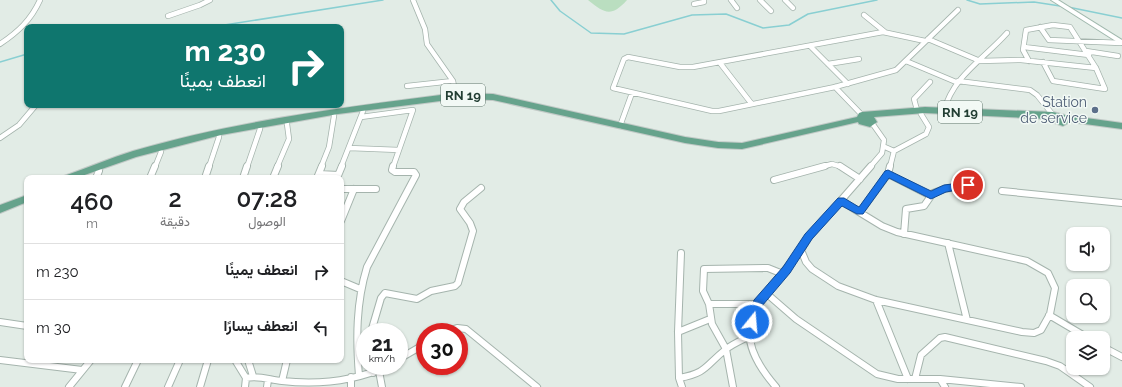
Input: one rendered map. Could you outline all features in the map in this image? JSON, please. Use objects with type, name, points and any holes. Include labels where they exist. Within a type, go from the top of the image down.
[{"type":"main road","points":[[1054,0],[1122,43]]},
{"type":"main road","name":"RN 19","points":[[98,175],[161,152],[217,136],[287,124],[333,114],[362,114],[458,97]]},
{"type":"main road","name":"RN 19","points":[[75,175],[134,154],[217,136],[333,114],[458,97],[493,99],[714,148],[739,150],[866,119],[919,112],[944,111],[1053,118]]},
{"type":"main road","name":"RN 19","points":[[919,112],[1036,119],[1053,118]]},
{"type":"main road","points":[[1053,118],[1122,129]]},
{"type":"main road","points":[[1065,120],[1122,126]]},
{"type":"main road","points":[[0,203],[24,194]]},
{"type":"main road","points":[[0,209],[24,199]]},
{"type":"street","points":[[27,24],[34,15],[40,0]]},
{"type":"street","points":[[168,16],[178,11],[205,4],[210,0]]},
{"type":"street","points":[[413,0],[425,29],[427,44],[453,81],[458,97]]},
{"type":"street","points":[[694,4],[704,2],[704,0]]},
{"type":"street","points":[[732,0],[737,8]]},
{"type":"street","points":[[760,0],[771,11]]},
{"type":"street","points":[[785,0],[793,8]]},
{"type":"street","points":[[958,10],[927,40],[906,61],[896,70],[883,75],[835,87],[751,103],[731,109],[712,111],[613,88],[624,59],[628,57],[680,67],[720,63],[885,32],[927,40],[978,60],[1043,62],[1096,68]]},
{"type":"street","points":[[864,15],[885,32]]},
{"type":"street","points":[[1028,61],[1024,53],[1026,30],[1040,26],[1053,25],[1070,27],[1096,68],[1105,86],[1104,89],[1053,81],[1043,62]]},
{"type":"street","points":[[0,44],[24,26]]},
{"type":"street","points":[[1040,26],[1049,40],[1108,44],[1122,43]]},
{"type":"street","points":[[944,111],[946,99],[957,81],[1007,33]]},
{"type":"street","points":[[810,46],[848,84]]},
{"type":"street","points":[[1024,47],[1118,56]]},
{"type":"street","points":[[828,64],[859,59]]},
{"type":"street","points":[[906,61],[957,81],[1030,90],[1037,95],[1053,118]]},
{"type":"street","points":[[720,63],[751,103]]},
{"type":"street","points":[[407,86],[453,81]]},
{"type":"street","points":[[884,147],[894,150],[928,133],[929,127],[919,112],[914,99],[930,82]]},
{"type":"street","points":[[776,387],[756,362],[752,350],[750,336],[758,304],[783,274],[809,237],[882,153],[884,147],[884,140],[881,134],[835,87]]},
{"type":"street","points":[[619,127],[632,93]]},
{"type":"street","points":[[0,138],[19,124],[33,108]]},
{"type":"street","points":[[237,363],[249,377],[267,383],[282,381],[309,385],[359,376],[357,343],[360,289],[367,267],[416,175],[414,172],[395,172],[392,170],[413,110],[362,114],[338,175]]},
{"type":"street","points":[[318,175],[329,147],[333,114]]},
{"type":"street","points":[[274,175],[289,139],[287,124]]},
{"type":"street","points":[[244,175],[260,129]]},
{"type":"street","points":[[206,175],[217,136]]},
{"type":"street","points":[[349,148],[399,150]]},
{"type":"street","points":[[860,212],[888,174],[894,150]]},
{"type":"street","points":[[151,175],[161,152]]},
{"type":"street","points":[[774,180],[832,164],[840,166],[860,179]]},
{"type":"street","points":[[888,174],[931,196]]},
{"type":"street","points":[[904,234],[906,209],[924,206],[931,196],[944,188],[968,185]]},
{"type":"street","points":[[374,323],[381,298],[385,292],[417,299],[431,291],[455,286],[458,282],[473,231],[470,223],[460,209],[464,202],[481,188]]},
{"type":"street","points":[[344,189],[376,189]]},
{"type":"street","points":[[344,213],[354,189]]},
{"type":"street","points":[[1002,191],[1122,203]]},
{"type":"street","points":[[801,250],[806,262],[829,281],[876,300],[1022,332],[1034,333],[1041,330],[1049,315],[1055,288],[1048,273],[1027,261],[904,234],[882,226],[841,201]]},
{"type":"street","points":[[948,243],[966,320]]},
{"type":"street","points":[[681,253],[678,332],[679,378],[682,387]]},
{"type":"street","points":[[733,387],[726,349],[710,319],[709,304],[703,291],[704,269],[768,268],[783,274]]},
{"type":"street","points":[[344,282],[360,289]]},
{"type":"street","points":[[766,293],[796,319],[866,369],[887,378],[940,379],[1021,387]]},
{"type":"street","points":[[876,300],[912,379]]},
{"type":"street","points":[[709,304],[758,304]]},
{"type":"street","points":[[1049,315],[1076,331]]},
{"type":"street","points":[[678,332],[710,319]]},
{"type":"street","points":[[0,322],[24,326]]},
{"type":"street","points":[[468,331],[537,387]]},
{"type":"street","points":[[679,378],[696,375],[705,370],[726,349],[750,336]]},
{"type":"street","points":[[912,379],[921,355],[940,338],[945,337],[1046,361],[1060,366],[1090,387]]},
{"type":"street","points":[[1110,350],[1122,358]]},
{"type":"street","points":[[0,360],[24,363]]},
{"type":"street","points":[[25,363],[82,370]]},
{"type":"street","points":[[68,387],[88,363]]},
{"type":"street","points":[[125,387],[137,363]]},
{"type":"street","points":[[168,387],[179,363]]},
{"type":"street","points":[[200,387],[207,363]]},
{"type":"street","points":[[245,387],[249,377],[248,363]]},
{"type":"street","points":[[282,381],[287,363]]},
{"type":"street","points":[[377,375],[382,387]]},
{"type":"street","points":[[351,378],[351,387]]},
{"type":"street","points":[[940,379],[945,387]]},
{"type":"green space","points":[[588,0],[627,0],[621,6],[608,12],[599,8]]},
{"type":"waterway","points":[[231,24],[383,0]]},
{"type":"waterway","points":[[551,0],[560,11],[591,33],[624,34],[692,15],[726,14],[763,28],[789,25],[808,14],[877,0]]},
{"type":"waterway","points":[[967,0],[980,4],[1034,2],[1060,6]]},
{"type":"waterway","points":[[1068,7],[1122,18]]},
{"type":"waterway","points":[[0,62],[24,55]]},
{"type":"place","name":"Station de service","points":[[1095,110]]},
{"type":"route","points":[[752,322],[758,304],[786,270],[809,237],[841,201],[860,212],[888,174],[931,196],[933,193],[944,188],[968,185]]}]
